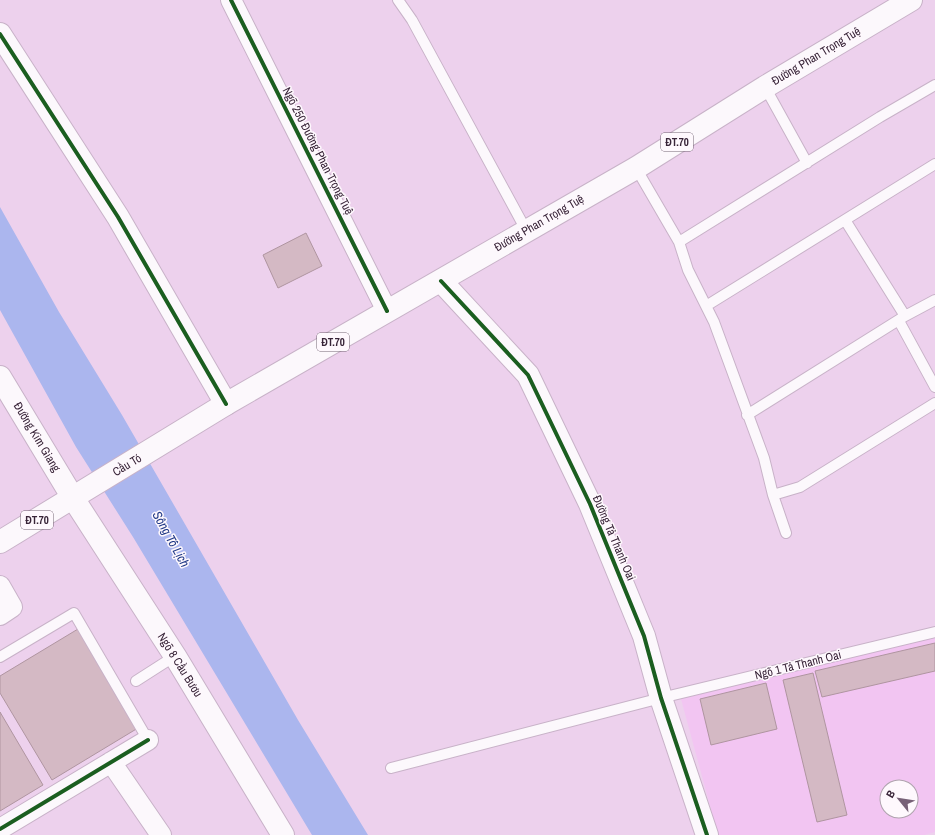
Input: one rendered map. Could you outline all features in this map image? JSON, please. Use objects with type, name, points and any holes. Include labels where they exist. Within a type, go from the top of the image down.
[{"type":"main road","name":"Đường Phan Trọng Tuệ","points":[[164,443],[226,404],[387,310],[441,281],[526,230],[636,168],[765,87],[911,0]]},
{"type":"main road","points":[[0,34],[118,217],[226,404]]},
{"type":"main road","name":"Đường Tả Thanh Oai","points":[[441,281],[528,375],[590,504],[644,636],[661,698],[708,835]]},
{"type":"main road","name":"Đường Kim Giang","points":[[0,377],[82,492]]},
{"type":"main road","name":"Cầu Tó","points":[[82,492],[164,443]]},
{"type":"main road","name":"ĐT.70","points":[[0,542],[82,492]]},
{"type":"main road","name":"Ngõ 8 Cầu Bươu","points":[[82,492],[175,656],[283,835]]},
{"type":"street","name":"Ngõ 250 Đường Phan Trọng Tuệ","points":[[231,0],[387,310]]},
{"type":"street","points":[[0,586],[12,607],[0,615]]},
{"type":"street","points":[[0,830],[148,740]]},
{"type":"street","points":[[111,762],[161,835]]},
{"type":"lane","points":[[398,0],[412,20],[526,230]]},
{"type":"lane","points":[[678,242],[935,85]]},
{"type":"lane","points":[[765,87],[807,163]]},
{"type":"lane","points":[[706,306],[935,164]]},
{"type":"lane","points":[[636,168],[678,242],[688,270],[714,322],[764,458],[773,495],[786,533]]},
{"type":"lane","points":[[845,220],[902,318],[935,387]]},
{"type":"lane","points":[[747,415],[902,318],[935,300]]},
{"type":"lane","points":[[773,495],[800,487],[935,403]]},
{"type":"lane","points":[[0,657],[74,613],[148,740]]},
{"type":"lane","name":"Ngõ 1 Tả Thanh Oai","points":[[391,768],[661,698],[935,632]]},
{"type":"lane","points":[[136,681],[175,656]]},
{"type":"shaded area","points":[[935,636],[935,832],[924,835],[718,835],[681,699]]},
{"type":"water","name":"Sông Tô Lịch","points":[[0,207],[59,312],[122,415],[298,720],[368,835],[312,835],[133,537],[76,447],[0,310]]},
{"type":"building","points":[[306,233],[322,266],[278,288],[263,255]]},
{"type":"building","points":[[78,629],[138,728],[52,780],[0,693],[0,676]]},
{"type":"building","points":[[935,643],[935,671],[822,697],[815,671]]},
{"type":"building","points":[[813,673],[847,815],[817,822],[783,680]]},
{"type":"building","points":[[766,683],[777,729],[711,745],[700,699]]},
{"type":"building","points":[[0,712],[43,785],[0,811]]},
{"type":"cycle path","points":[[231,0],[387,311]]},
{"type":"cycle path","points":[[0,34],[118,217],[226,404]]},
{"type":"cycle path","points":[[441,281],[528,375],[590,504],[644,636],[661,698],[707,835]]},
{"type":"cycle path","points":[[0,829],[148,740]]}]
